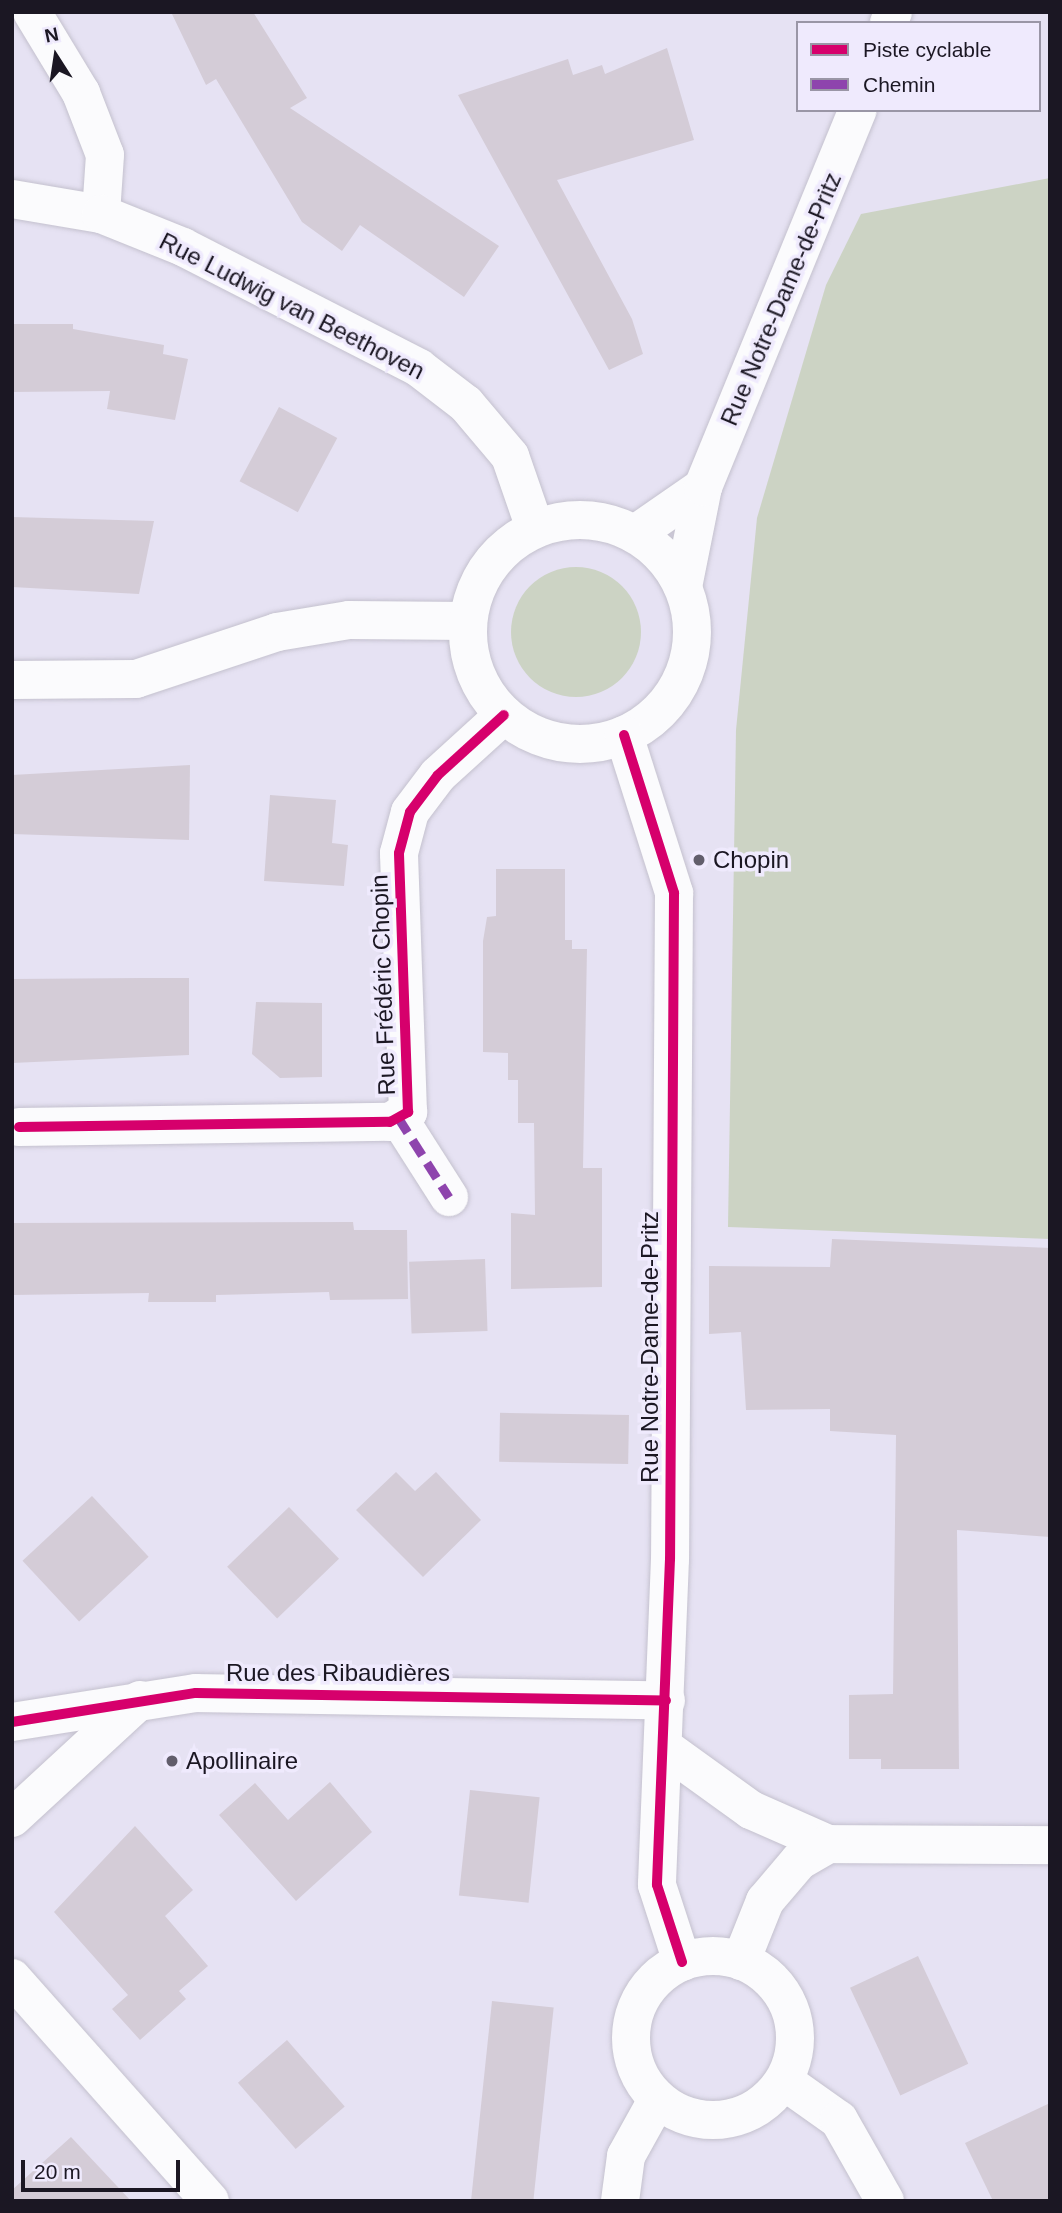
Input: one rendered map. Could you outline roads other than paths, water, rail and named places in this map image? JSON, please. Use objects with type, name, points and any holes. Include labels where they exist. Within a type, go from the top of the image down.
[{"type":"street","points":[[32,12],[80,93],[105,155],[101,214]]},
{"type":"street","name":"Rue Notre-Dame-de-Pritz","points":[[683,587],[703,487],[857,112]]},
{"type":"street","name":"Rue Ludwig van Beethoven","points":[[12,199],[101,214],[183,247],[419,368],[467,404],[510,456],[535,528]]},
{"type":"street","points":[[635,534],[703,487]]},
{"type":"street","name":"Rue Notre-Dame-de-Pritz","points":[[603,522],[635,534],[664,557],[683,587],[692,621],[690,657],[677,689],[654,716],[624,735],[593,744],[561,742],[504,715],[482,688],[469,656],[468,621],[489,565],[535,528],[603,522]]},
{"type":"street","points":[[12,680],[136,679],[277,632],[349,620],[468,621]]},
{"type":"street","name":"Rue Frédéric Chopin","points":[[15,1127],[398,1117],[408,1112],[411,1097],[398,853],[407,822],[439,775],[504,715]]},
{"type":"street","name":"Rue Notre-Dame-de-Pritz","points":[[624,735],[674,893],[666,1700],[657,1885],[682,1962]]},
{"type":"street","points":[[398,1117],[449,1197]]},
{"type":"street","name":"Rue des Ribaudières","points":[[12,1722],[196,1693],[666,1700]]},
{"type":"street","points":[[12,1818],[140,1700]]},
{"type":"street","points":[[665,1748],[751,1810],[828,1844],[1050,1845]]},
{"type":"street","points":[[741,1961],[765,1901],[799,1861],[828,1844]]},
{"type":"street","points":[[722,1956],[741,1961],[762,1973],[791,2011],[793,2058],[784,2081],[768,2099],[724,2120],[700,2120],[657,2100],[636,2064],[632,2024],[641,1998],[682,1962],[722,1956]]},
{"type":"street","points":[[12,1978],[210,2201]]},
{"type":"street","points":[[784,2081],[839,2120],[885,2201]]},
{"type":"street","points":[[620,2201],[626,2156],[657,2100]]},
{"type":"place","name":"Chopin","points":[[699,860]]},
{"type":"place","name":"Apollinaire","points":[[172,1761]]}]
